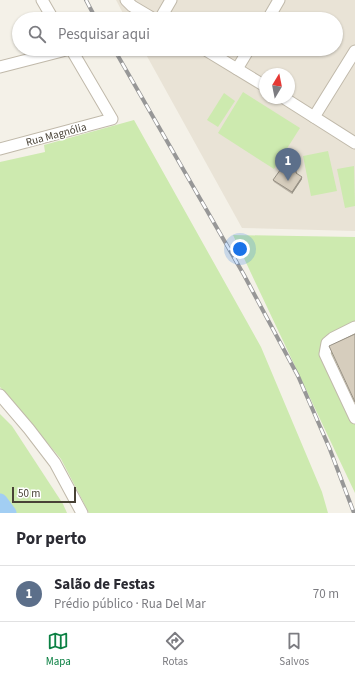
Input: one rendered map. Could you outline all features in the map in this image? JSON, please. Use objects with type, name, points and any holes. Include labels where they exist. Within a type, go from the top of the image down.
[{"type":"street","points":[[42,0],[49,12]]},
{"type":"street","points":[[126,0],[132,6],[142,12]]},
{"type":"street","points":[[164,12],[171,0]]},
{"type":"street","points":[[272,12],[279,0]]},
{"type":"street","points":[[314,117],[355,51]]},
{"type":"street","points":[[0,67],[43,56]]},
{"type":"street","name":"Rua Magnólia","points":[[0,149],[112,119],[74,56]]},
{"type":"street","points":[[216,56],[259,82]]},
{"type":"street","points":[[237,69],[245,56]]},
{"type":"street","points":[[293,104],[355,143]]},
{"type":"street","points":[[355,327],[333,338],[327,343],[325,354],[355,418]]},
{"type":"street","points":[[0,395],[55,463],[82,513]]},
{"type":"shaded area","points":[[116,0],[355,0],[355,231],[242,228],[147,56],[343,56],[343,12],[122,12]]},
{"type":"green space","points":[[243,92],[259,102],[259,104],[262,104],[300,128],[274,169],[218,133]]},
{"type":"green space","points":[[224,93],[235,101],[218,127],[207,120]]},
{"type":"green space","points":[[134,120],[261,347],[322,492],[328,513],[89,513],[61,459],[0,387],[0,162],[45,152],[44,145]]},
{"type":"green space","points":[[328,151],[337,191],[311,196],[303,156]]},
{"type":"green space","points":[[354,166],[355,206],[345,208],[337,169]]},
{"type":"green space","points":[[233,235],[355,237],[355,336],[330,348],[355,415],[355,493]]},
{"type":"green space","points":[[0,414],[12,426],[63,504],[67,513],[0,513]]},
{"type":"building","points":[[289,165],[294,167],[296,173],[302,177],[292,192],[273,180],[283,166],[286,168]]},
{"type":"building","points":[[355,334],[355,402],[329,346]]},
{"type":"waterway","points":[[0,501],[9,513]]},
{"type":"railway","points":[[86,0],[92,12]]},
{"type":"railway","points":[[118,56],[244,275],[298,376],[329,447],[354,513]]},
{"type":"place","name":"Salão de Festas","points":[[288,181]]}]
